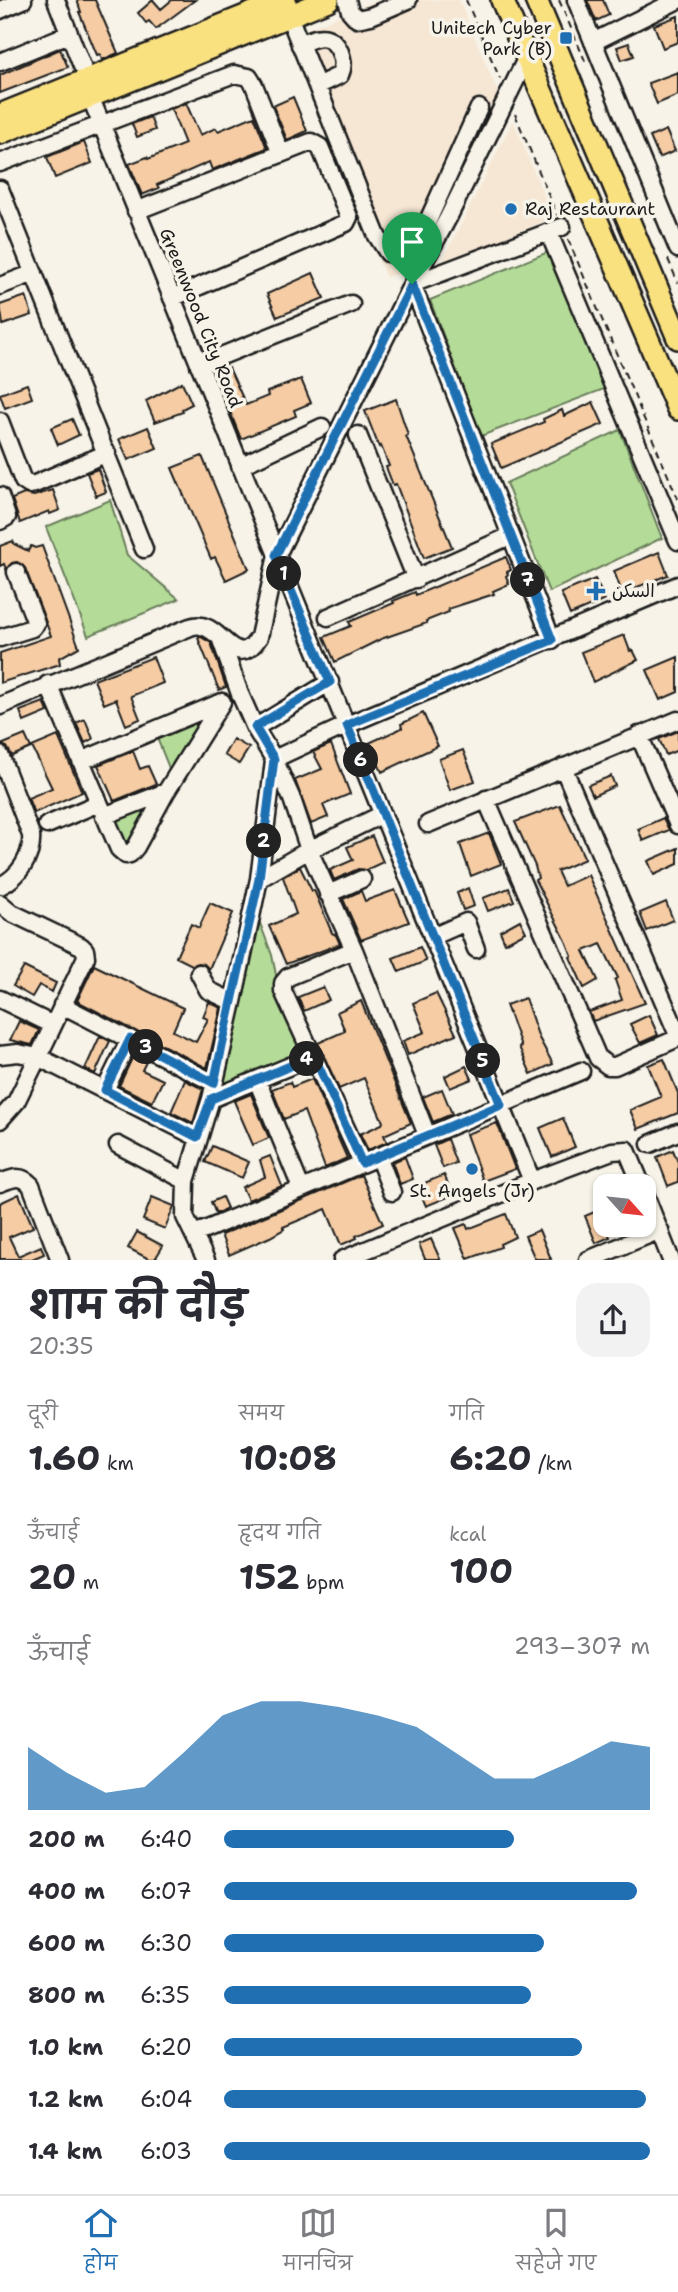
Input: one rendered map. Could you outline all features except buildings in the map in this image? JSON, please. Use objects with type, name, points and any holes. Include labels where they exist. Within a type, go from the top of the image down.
[{"type":"main road","points":[[0,115],[287,8],[328,0]]},
{"type":"main road","points":[[502,0],[678,409]]},
{"type":"main road","points":[[536,0],[678,338]]},
{"type":"main road","points":[[0,133],[287,8]]},
{"type":"street","points":[[0,10],[23,0]]},
{"type":"street","points":[[56,0],[82,66]]},
{"type":"street","points":[[347,0],[350,11],[357,19],[408,0]]},
{"type":"street","points":[[576,0],[678,249]]},
{"type":"street","points":[[593,42],[678,0]]},
{"type":"street","points":[[287,8],[383,247],[388,253],[424,245],[508,97],[527,57]]},
{"type":"street","points":[[0,62],[69,34]]},
{"type":"street","points":[[300,45],[313,38],[325,37],[335,43],[340,53],[343,67],[340,75],[317,86]]},
{"type":"street","points":[[0,163],[234,74],[248,77],[254,85],[281,154]]},
{"type":"street","name":"Greenwood City Road","points":[[90,96],[532,1181]]},
{"type":"street","points":[[0,706],[190,627],[201,625],[212,630],[231,647],[243,651],[253,647],[259,636],[276,555],[412,284],[424,245],[479,108]]},
{"type":"street","points":[[136,211],[311,142],[320,147],[349,220],[172,298]]},
{"type":"street","points":[[0,189],[144,549]]},
{"type":"street","points":[[412,284],[556,230],[678,541]]},
{"type":"street","points":[[0,286],[34,273]]},
{"type":"street","points":[[412,284],[552,640]]},
{"type":"street","points":[[199,365],[351,304]]},
{"type":"street","points":[[0,421],[23,481],[29,485],[107,453]]},
{"type":"street","points":[[240,466],[321,427]]},
{"type":"street","points":[[358,435],[416,579]]},
{"type":"street","points":[[0,496],[7,517],[0,521]]},
{"type":"street","points":[[328,617],[510,536]]},
{"type":"street","points":[[0,638],[32,628],[36,623],[16,572]]},
{"type":"street","points":[[274,759],[347,725],[678,585]]},
{"type":"street","points":[[221,640],[240,694],[292,799],[309,850],[354,950],[427,1135]]},
{"type":"street","points":[[255,727],[330,682]]},
{"type":"street","points":[[48,684],[101,810],[119,849],[126,855],[130,854],[222,702]]},
{"type":"street","points":[[81,761],[240,694]]},
{"type":"street","points":[[428,824],[678,720]]},
{"type":"street","points":[[639,735],[678,825]]},
{"type":"street","points":[[0,755],[7,796],[31,835],[32,845],[19,871],[0,886]]},
{"type":"street","points":[[205,1259],[185,1217],[186,1181],[212,1091],[259,879],[274,759]]},
{"type":"street","points":[[486,799],[598,1058],[608,1066],[615,1066],[678,1037],[563,767]]},
{"type":"street","points":[[47,825],[166,792]]},
{"type":"street","points":[[259,879],[309,850],[383,814]]},
{"type":"street","points":[[328,894],[362,879]]},
{"type":"street","points":[[0,903],[12,913],[85,950],[86,957],[16,1102],[0,1119]]},
{"type":"street","points":[[432,937],[466,922],[476,949]]},
{"type":"street","points":[[354,950],[288,977],[283,983],[283,991],[362,1163]]},
{"type":"street","points":[[199,973],[208,990],[233,1002]]},
{"type":"street","points":[[0,999],[53,1025]]},
{"type":"street","points":[[62,1005],[130,1039],[212,1091],[257,1080],[314,1056]]},
{"type":"street","points":[[105,1090],[130,1039]]},
{"type":"street","points":[[0,1055],[18,1053],[38,1057],[197,1137]]},
{"type":"street","points":[[194,1233],[581,1071]]},
{"type":"street","points":[[257,1080],[301,1188]]},
{"type":"street","points":[[650,1144],[678,1132]]},
{"type":"street","points":[[118,1145],[186,1181]]},
{"type":"street","points":[[342,1259],[366,1255],[532,1181],[612,1151],[627,1150],[637,1174]]},
{"type":"street","points":[[378,1156],[392,1192]]},
{"type":"street","points":[[0,1183],[16,1177],[25,1178],[31,1185],[60,1259]]},
{"type":"street","points":[[656,1220],[671,1259]]},
{"type":"street","points":[[591,1259],[660,1230]]},
{"type":"path","points":[[466,0],[508,97],[556,230],[678,499]]},
{"type":"shaded area","points":[[379,0],[459,0],[499,95],[415,266],[386,278],[287,37]]},
{"type":"shaded area","points":[[513,120],[553,218],[441,264]]},
{"type":"green space","points":[[553,250],[604,389],[481,436],[430,300]]},
{"type":"green space","points":[[620,430],[662,538],[549,592],[506,483]]},
{"type":"green space","points":[[110,500],[127,555],[179,599],[88,636],[46,527]]},
{"type":"green space","points":[[205,711],[171,773],[155,733]]},
{"type":"green space","points":[[157,796],[127,848],[113,816]]},
{"type":"green space","points":[[255,910],[272,955],[277,980],[310,1055],[215,1094]]},
{"type":"place","name":"Unitech Cyber Park (B)","points":[[566,38]]},
{"type":"place","name":"Raj Restaurant","points":[[511,209]]},
{"type":"place","name":"السكن","points":[[596,591]]},
{"type":"place","name":"St. Angels (Jr)","points":[[472,1169]]},
{"type":"route","points":[[412,284],[552,640],[347,725],[501,1105],[362,1163],[314,1056],[211,1099],[197,1137],[105,1090],[130,1039],[214,1083],[259,879],[274,759],[255,727],[330,682],[276,555],[412,284]]}]
